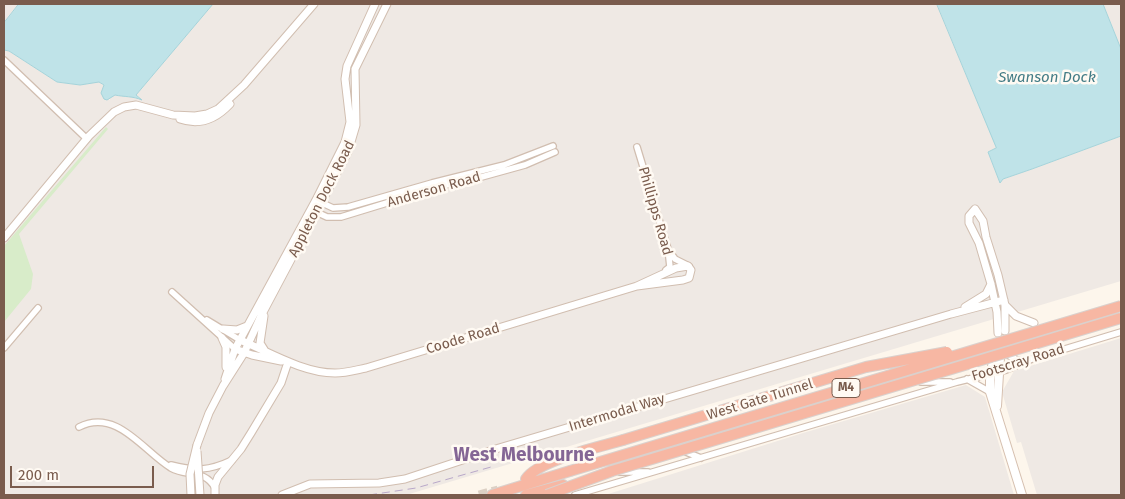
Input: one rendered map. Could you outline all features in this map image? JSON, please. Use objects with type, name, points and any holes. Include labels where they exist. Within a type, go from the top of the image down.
[{"type":"highway","name":"West Gate Tunnel","points":[[525,487],[1121,306]]},
{"type":"highway","name":"West Gate Tunnel","points":[[492,495],[613,471],[1121,318]]},
{"type":"highway","points":[[485,495],[525,487],[534,470],[548,464],[866,367],[991,344]]},
{"type":"highway","points":[[547,495],[613,471]]},
{"type":"main road","points":[[1001,358],[990,392],[1022,495]]},
{"type":"main road","points":[[995,372],[996,408]]},
{"type":"street","points":[[4,238],[87,139],[114,112],[124,107],[136,105],[173,115],[195,116],[208,114],[218,109],[244,85],[314,4]]},
{"type":"street","name":"Appleton Dock Road","points":[[319,202],[349,131],[345,79],[347,66],[364,27],[377,4]]},
{"type":"street","name":"Appleton Dock Road","points":[[224,384],[235,349],[348,152],[355,132],[357,115],[355,69],[364,47],[387,4]]},
{"type":"street","points":[[4,60],[87,139]]},
{"type":"street","name":"Phillipps Road","points":[[637,147],[668,249],[670,268],[638,286]]},
{"type":"street","name":"Anderson Road","points":[[314,211],[327,216],[341,217],[449,184],[525,165],[554,149],[504,166],[432,183],[348,208],[333,208],[319,202]]},
{"type":"street","points":[[975,209],[983,221],[998,275],[1004,303],[1002,332],[991,284],[979,243],[969,223],[969,216],[975,209]]},
{"type":"street","name":"Appleton Dock Road","points":[[191,495],[190,474],[205,420],[224,384],[237,367],[249,344],[314,211]]},
{"type":"street","points":[[668,249],[675,258],[687,264],[690,268]]},
{"type":"street","name":"Coode Road","points":[[201,316],[240,340],[287,361],[326,373],[348,372],[395,360],[638,286],[676,268],[684,266],[690,268],[691,275],[683,280],[638,286]]},
{"type":"street","name":"Intermodal Way","points":[[951,314],[983,297],[989,291],[991,284]]},
{"type":"street","name":"Coode Road","points":[[172,292],[201,316],[235,349],[244,353],[287,361]]},
{"type":"street","name":"Intermodal Way","points":[[282,495],[298,487],[310,484],[379,483],[405,479],[498,448],[951,314],[995,302],[1004,303]]},
{"type":"street","points":[[1004,303],[1016,316],[1034,323]]},
{"type":"street","points":[[265,350],[260,343],[266,306]]},
{"type":"street","points":[[4,348],[38,308]]},
{"type":"street","points":[[223,329],[237,330],[249,324]]},
{"type":"street","name":"Footscray Road","points":[[576,495],[995,372],[1121,332]]},
{"type":"street","name":"Footscray Road","points":[[1076,335],[1079,345]]},
{"type":"street","points":[[222,338],[226,347],[224,384]]},
{"type":"street","points":[[1001,358],[1032,359]]},
{"type":"street","points":[[237,367],[247,360],[276,360]]},
{"type":"street","points":[[215,491],[218,477],[246,442],[280,384],[287,361]]},
{"type":"street","points":[[967,379],[990,392]]},
{"type":"street","name":"Footscray Road","points":[[921,382],[957,382]]},
{"type":"street","points":[[868,408],[876,395]]},
{"type":"street","points":[[799,418],[802,428]]},
{"type":"street","points":[[79,427],[90,423],[114,426],[134,437],[164,463],[179,472],[204,476],[212,483],[215,491]]},
{"type":"street","name":"Appleton Dock Road","points":[[197,445],[200,495]]},
{"type":"street","points":[[707,445],[711,452],[722,452]]},
{"type":"street","points":[[686,452],[697,458],[703,458]]},
{"type":"street","points":[[164,463],[201,470],[213,468],[232,460]]},
{"type":"street","name":"Footscray Road","points":[[613,471],[649,472],[663,469]]},
{"type":"shaded area","points":[[4,4],[19,4],[4,23]]},
{"type":"shaded area","points":[[213,4],[937,4],[996,148],[988,152],[1000,182],[1003,179],[1121,136],[1121,281],[406,495],[4,495],[4,50],[9,51],[57,82],[80,85],[99,81],[104,86],[101,93],[110,100],[110,97],[115,95],[140,98],[136,95]]},
{"type":"shaded area","points":[[1103,4],[1121,4],[1121,49]]},
{"type":"shaded area","points":[[1121,338],[1121,495],[1037,495],[1021,442],[1017,443],[1002,392],[1014,371]]},
{"type":"shaded area","points":[[966,385],[985,397],[1014,495],[605,495],[803,433]]},
{"type":"green space","points":[[106,127],[108,129],[19,234],[33,274],[31,289],[4,322],[4,246]]},
{"type":"water","points":[[19,4],[213,4],[136,95],[142,100],[115,95],[107,100],[104,99],[101,93],[104,85],[99,82],[80,85],[57,82],[9,51],[4,50],[4,23]]},
{"type":"water","name":"Swanson Dock","points":[[937,4],[1103,4],[1121,49],[1121,136],[1003,179],[1000,183],[988,152],[996,148]]},
{"type":"tunnel","points":[[479,495],[498,490]]},
{"type":"railway","points":[[369,495],[416,488],[491,467]]},
{"type":"district","name":"West Melbourne","points":[[524,456]]}]
